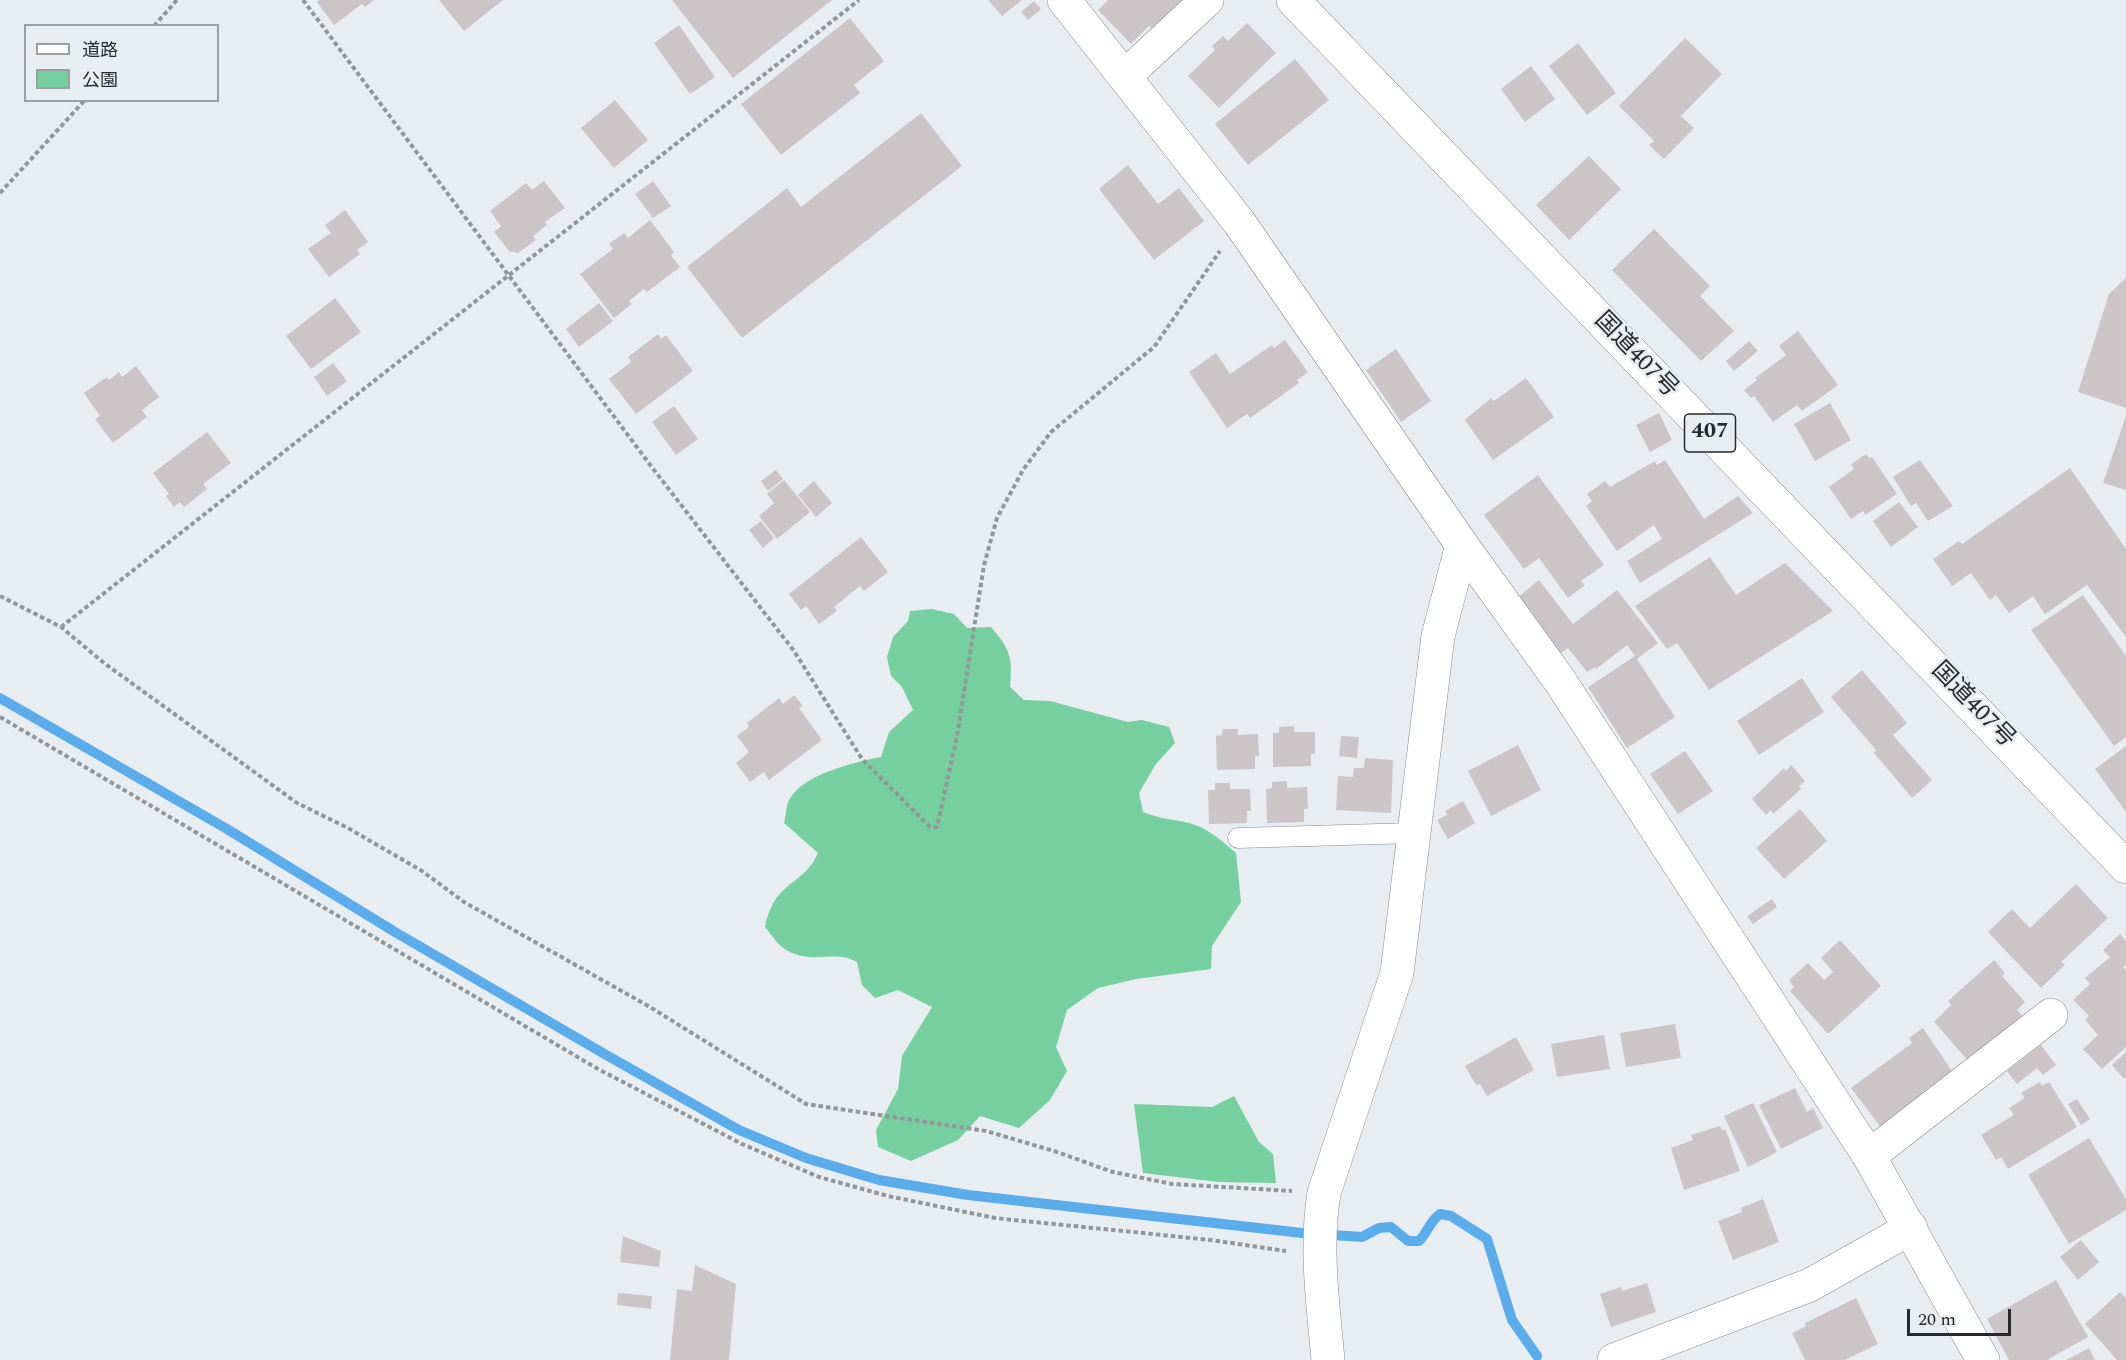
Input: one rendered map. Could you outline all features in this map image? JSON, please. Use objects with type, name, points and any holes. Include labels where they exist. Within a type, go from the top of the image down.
[{"type":"main road","points":[[1064,0],[1126,75],[1239,222],[1462,545],[1560,681],[1869,1156],[1983,1360]]},
{"type":"main road","points":[[1126,75],[1207,0]]},
{"type":"main road","name":"国道407号","points":[[1293,0],[2126,867]]},
{"type":"main road","points":[[1328,1360],[1319,1256],[1319,1222],[1324,1193],[1397,973],[1438,636],[1462,545]]},
{"type":"main road","points":[[1869,1156],[2051,1015]]},
{"type":"main road","points":[[1614,1360],[1810,1285],[1911,1228]]},
{"type":"lane","points":[[1238,838],[1414,833]]},
{"type":"path","points":[[156,24],[177,0]]},
{"type":"path","points":[[303,0],[511,275],[651,466],[794,651],[862,759],[930,827],[936,827],[957,736],[984,565],[997,518],[1023,470],[1051,432],[1154,347],[1239,222]]},
{"type":"path","points":[[61,627],[859,0]]},
{"type":"path","points":[[0,193],[83,102]]},
{"type":"path","points":[[0,596],[61,627],[104,663],[226,754],[297,803],[358,833],[422,871],[464,902],[651,1007],[806,1104],[986,1131],[1054,1151],[1113,1172],[1172,1184],[1324,1193]]},
{"type":"path","points":[[0,717],[598,1069],[742,1144],[819,1177],[888,1196],[995,1218],[1210,1240],[1319,1256]]},
{"type":"green space","points":[[932,609],[954,614],[967,628],[991,627],[1009,654],[1010,687],[1024,700],[1050,701],[1128,722],[1142,720],[1169,727],[1175,743],[1156,764],[1139,793],[1143,812],[1196,825],[1214,835],[1236,853],[1241,902],[1212,946],[1211,969],[1136,979],[1098,988],[1067,1010],[1056,1047],[1067,1071],[1050,1100],[1019,1128],[980,1116],[958,1140],[911,1161],[878,1147],[876,1130],[898,1089],[902,1056],[932,1007],[898,990],[875,998],[862,985],[857,962],[841,957],[798,955],[781,947],[765,927],[775,900],[782,891],[805,872],[818,853],[784,823],[789,800],[796,791],[817,776],[844,766],[881,757],[889,732],[913,710],[902,687],[891,676],[887,657],[893,637],[908,621],[910,611]]},
{"type":"green space","points":[[1234,1096],[1259,1142],[1273,1154],[1276,1183],[1219,1182],[1143,1173],[1134,1104],[1212,1107]]},
{"type":"building","points":[[319,0],[374,0],[365,7],[362,4],[334,25],[317,2]]},
{"type":"building","points":[[439,0],[503,0],[464,31]]},
{"type":"building","points":[[672,0],[832,0],[733,78]]},
{"type":"building","points":[[988,0],[1022,0],[1002,16]]},
{"type":"building","points":[[1108,0],[1187,0],[1152,29],[1149,26],[1131,44],[1098,10]]},
{"type":"building","points":[[1034,1],[1041,9],[1028,20],[1021,12]]},
{"type":"building","points":[[850,18],[884,61],[854,85],[860,93],[781,155],[741,104]]},
{"type":"building","points":[[1247,23],[1276,53],[1219,108],[1188,76],[1215,50],[1212,46],[1223,36],[1228,41]]},
{"type":"building","points":[[679,25],[715,77],[690,94],[654,43]]},
{"type":"building","points":[[1685,38],[1722,74],[1681,116],[1694,128],[1664,159],[1649,145],[1654,141],[1619,106]]},
{"type":"building","points":[[1578,43],[1616,93],[1587,115],[1549,66]]},
{"type":"building","points":[[1295,59],[1329,100],[1248,165],[1215,124]]},
{"type":"building","points":[[1531,66],[1555,99],[1525,122],[1501,89]]},
{"type":"building","points":[[615,100],[648,140],[614,168],[581,128]]},
{"type":"building","points":[[921,113],[962,166],[742,338],[687,267],[787,188],[801,207]]},
{"type":"building","points":[[1589,156],[1621,189],[1569,240],[1536,205]]},
{"type":"building","points":[[1128,165],[1158,204],[1179,188],[1204,221],[1154,260],[1099,189]]},
{"type":"building","points":[[544,181],[565,208],[545,222],[547,225],[533,236],[536,240],[518,253],[509,251],[494,232],[501,226],[490,211],[526,183],[532,190]]},
{"type":"building","points":[[653,181],[671,206],[653,218],[635,194]]},
{"type":"building","points":[[345,210],[368,242],[357,250],[360,254],[329,277],[308,249],[331,233],[325,225]]},
{"type":"building","points":[[650,220],[674,252],[671,255],[680,267],[647,292],[644,289],[629,301],[632,304],[614,318],[580,274],[613,249],[609,244],[624,233],[628,238]]},
{"type":"building","points":[[1654,229],[1710,286],[1700,296],[1734,331],[1701,361],[1612,270]]},
{"type":"building","points":[[2126,278],[2126,408],[2078,392],[2109,294]]},
{"type":"building","points":[[335,298],[361,332],[311,369],[286,336]]},
{"type":"building","points":[[599,303],[613,321],[579,347],[566,329]]},
{"type":"building","points":[[1798,331],[1838,385],[1802,411],[1797,405],[1773,422],[1754,396],[1751,398],[1744,390],[1757,380],[1755,378],[1786,355],[1779,346]]},
{"type":"building","points":[[658,334],[661,339],[666,335],[693,371],[636,414],[609,379],[631,362],[628,357]]},
{"type":"building","points":[[1285,340],[1308,372],[1297,380],[1299,383],[1250,418],[1247,414],[1227,428],[1189,372],[1216,353],[1230,374],[1272,345],[1274,348]]},
{"type":"building","points":[[1749,341],[1758,351],[1734,371],[1726,361]]},
{"type":"building","points":[[1396,349],[1431,401],[1401,422],[1366,370]]},
{"type":"building","points":[[333,363],[347,381],[327,396],[314,377]]},
{"type":"building","points":[[136,366],[159,397],[142,410],[147,417],[113,443],[95,419],[100,416],[84,393],[107,377],[109,380],[119,372],[122,377]]},
{"type":"building","points":[[1526,378],[1554,417],[1493,460],[1465,420],[1491,398],[1494,401]]},
{"type":"building","points":[[1830,403],[1851,440],[1815,461],[1794,424]]},
{"type":"building","points":[[674,406],[698,439],[676,455],[652,422]]},
{"type":"building","points":[[1659,413],[1672,440],[1650,452],[1636,425]]},
{"type":"building","points":[[2126,416],[2126,490],[2103,483]]},
{"type":"building","points":[[207,432],[231,463],[203,484],[207,489],[184,507],[180,502],[174,507],[166,496],[169,494],[153,473]]},
{"type":"building","points":[[1866,454],[1869,458],[1872,457],[1897,494],[1865,515],[1863,511],[1851,519],[1829,487],[1854,469],[1851,464]]},
{"type":"building","points":[[1665,460],[1704,519],[1738,496],[1753,513],[1640,583],[1627,561],[1662,539],[1654,525],[1617,551],[1586,506],[1592,501],[1587,494],[1605,481],[1610,487],[1655,461],[1657,465]]},
{"type":"building","points":[[1920,460],[1953,506],[1928,521],[1916,503],[1911,506],[1893,477]]},
{"type":"building","points":[[2070,468],[2126,549],[2126,637],[2087,585],[2045,614],[2033,596],[2009,613],[1996,595],[1990,600],[1971,573],[1952,586],[1933,559],[1959,541],[1962,544]]},
{"type":"building","points":[[776,470],[783,479],[768,491],[761,481]]},
{"type":"building","points":[[1538,475],[1604,565],[1581,581],[1585,585],[1568,598],[1539,558],[1524,569],[1484,515]]},
{"type":"building","points":[[784,480],[810,512],[777,539],[759,516],[774,503],[767,494]]},
{"type":"building","points":[[814,481],[832,503],[816,517],[798,495]]},
{"type":"building","points":[[1899,502],[1918,527],[1891,547],[1873,521]]},
{"type":"building","points":[[761,521],[774,538],[763,548],[749,530]]},
{"type":"building","points":[[861,537],[888,572],[864,591],[860,586],[834,607],[837,611],[819,624],[806,606],[801,610],[789,594]]},
{"type":"building","points":[[1710,557],[1736,595],[1785,563],[1833,611],[1709,690],[1677,643],[1667,649],[1635,606]]},
{"type":"building","points":[[1539,580],[1573,624],[1617,590],[1658,643],[1637,659],[1675,717],[1627,748],[1588,687],[1635,656],[1627,645],[1596,669],[1595,667],[1587,672],[1568,648],[1560,654],[1517,598]]},
{"type":"building","points":[[2083,595],[2126,656],[2126,737],[2114,746],[2031,630]]},
{"type":"building","points":[[1862,670],[1907,723],[1893,735],[1932,780],[1912,798],[1874,753],[1876,750],[1831,697]]},
{"type":"building","points":[[1802,678],[1824,712],[1759,755],[1737,721]]},
{"type":"building","points":[[794,695],[803,706],[799,708],[822,740],[769,780],[764,772],[750,782],[736,763],[749,752],[737,736],[749,727],[747,723],[779,698],[783,704]]},
{"type":"building","points":[[1294,726],[1294,732],[1315,732],[1315,754],[1311,754],[1311,766],[1273,767],[1273,733],[1279,733],[1279,727]]},
{"type":"building","points":[[1223,729],[1238,729],[1237,735],[1258,734],[1259,756],[1255,756],[1255,769],[1217,770],[1216,736],[1222,735]]},
{"type":"building","points":[[1341,736],[1359,737],[1357,758],[1339,756]]},
{"type":"building","points":[[1518,745],[1541,790],[1491,816],[1468,771]]},
{"type":"building","points":[[2126,746],[2126,812],[2095,769]]},
{"type":"building","points":[[1685,751],[1713,791],[1678,814],[1650,774]]},
{"type":"building","points":[[1365,758],[1393,760],[1391,813],[1336,810],[1338,776],[1353,777],[1354,768],[1364,768]]},
{"type":"building","points":[[1791,765],[1805,781],[1799,786],[1801,789],[1773,814],[1771,810],[1766,815],[1752,799],[1784,768],[1786,771]]},
{"type":"building","points":[[1287,781],[1287,788],[1307,787],[1308,809],[1304,809],[1304,822],[1267,823],[1266,789],[1272,788],[1272,782]]},
{"type":"building","points":[[1215,783],[1230,783],[1230,789],[1250,789],[1251,811],[1247,811],[1247,823],[1209,824],[1208,790],[1215,790]]},
{"type":"building","points":[[1463,801],[1475,823],[1448,839],[1437,820],[1447,815],[1445,811]]},
{"type":"building","points":[[1800,809],[1827,841],[1784,879],[1756,848]]},
{"type":"building","points":[[2076,884],[2108,918],[2061,962],[2065,965],[2041,988],[1988,932],[2012,909],[2030,928]]},
{"type":"building","points":[[1772,899],[1777,907],[1753,924],[1747,916]]},
{"type":"building","points":[[2120,934],[2126,941],[2126,965],[2123,967],[2126,970],[2126,1047],[2102,1069],[2083,1049],[2098,1035],[2085,1020],[2089,1016],[2073,1000],[2090,984],[2085,978],[2110,957],[2103,950]]},
{"type":"building","points":[[1840,940],[1881,986],[1828,1034],[1790,991],[1794,987],[1789,980],[1808,963],[1824,980],[1833,972],[1821,958]]},
{"type":"building","points":[[1994,960],[2005,973],[2002,976],[2025,1002],[2017,1010],[2025,1018],[1972,1065],[1934,1022],[1951,1005],[1948,1001]]},
{"type":"building","points":[[1675,1024],[1681,1058],[1626,1067],[1620,1033]]},
{"type":"building","points":[[1923,1028],[1954,1074],[1883,1130],[1851,1088],[1912,1043],[1909,1038]]},
{"type":"building","points":[[1604,1035],[1610,1069],[1557,1077],[1551,1044]]},
{"type":"building","points":[[1516,1037],[1534,1070],[1487,1096],[1480,1084],[1476,1085],[1465,1066]]},
{"type":"building","points":[[2041,1045],[2056,1065],[2043,1075],[2037,1068],[2017,1084],[2007,1071]]},
{"type":"building","points":[[2126,1052],[2126,1077],[2124,1079],[2112,1065]]},
{"type":"building","points":[[2040,1082],[2042,1086],[2049,1082],[2077,1127],[2008,1169],[2001,1157],[1996,1160],[1981,1135],[2014,1115],[2009,1108],[2025,1098],[2021,1093]]},
{"type":"building","points":[[1795,1088],[1807,1112],[1813,1108],[1823,1128],[1781,1149],[1759,1105]]},
{"type":"building","points":[[2077,1099],[2090,1119],[2081,1125],[2068,1104]]},
{"type":"building","points":[[1753,1103],[1777,1152],[1748,1167],[1724,1116]]},
{"type":"building","points":[[1720,1126],[1722,1130],[1726,1130],[1740,1171],[1684,1190],[1671,1148],[1693,1140],[1691,1135]]},
{"type":"building","points":[[2089,1138],[2126,1199],[2126,1210],[2069,1244],[2028,1175]]},
{"type":"building","points":[[1763,1199],[1779,1242],[1733,1260],[1718,1221],[1742,1212],[1741,1208]]},
{"type":"building","points":[[623,1236],[661,1251],[659,1267],[620,1262]]},
{"type":"building","points":[[2081,1240],[2099,1262],[2078,1280],[2060,1257]]},
{"type":"building","points":[[695,1265],[736,1284],[729,1360],[670,1360],[677,1289],[692,1291]]},
{"type":"building","points":[[2056,1280],[2088,1337],[2047,1360],[2009,1360],[1987,1319]]},
{"type":"building","points":[[1647,1283],[1656,1312],[1611,1327],[1600,1294],[1621,1287],[1622,1291]]},
{"type":"building","points":[[2120,1292],[2126,1298],[2126,1360],[2117,1360],[2085,1324]]},
{"type":"building","points":[[618,1293],[652,1296],[651,1309],[617,1305]]},
{"type":"building","points":[[1856,1298],[1878,1344],[1845,1360],[1805,1360],[1792,1333],[1806,1326],[1805,1323]]},
{"type":"building","points":[[2089,1348],[2095,1360],[2066,1360]]},
{"type":"waterway","points":[[0,698],[227,829],[395,932],[739,1130],[806,1158],[879,1180],[968,1195],[1302,1233],[1362,1237],[1379,1228],[1391,1227],[1408,1241],[1419,1241],[1433,1220],[1440,1214],[1451,1216],[1487,1239],[1512,1320],[1537,1356]]}]
